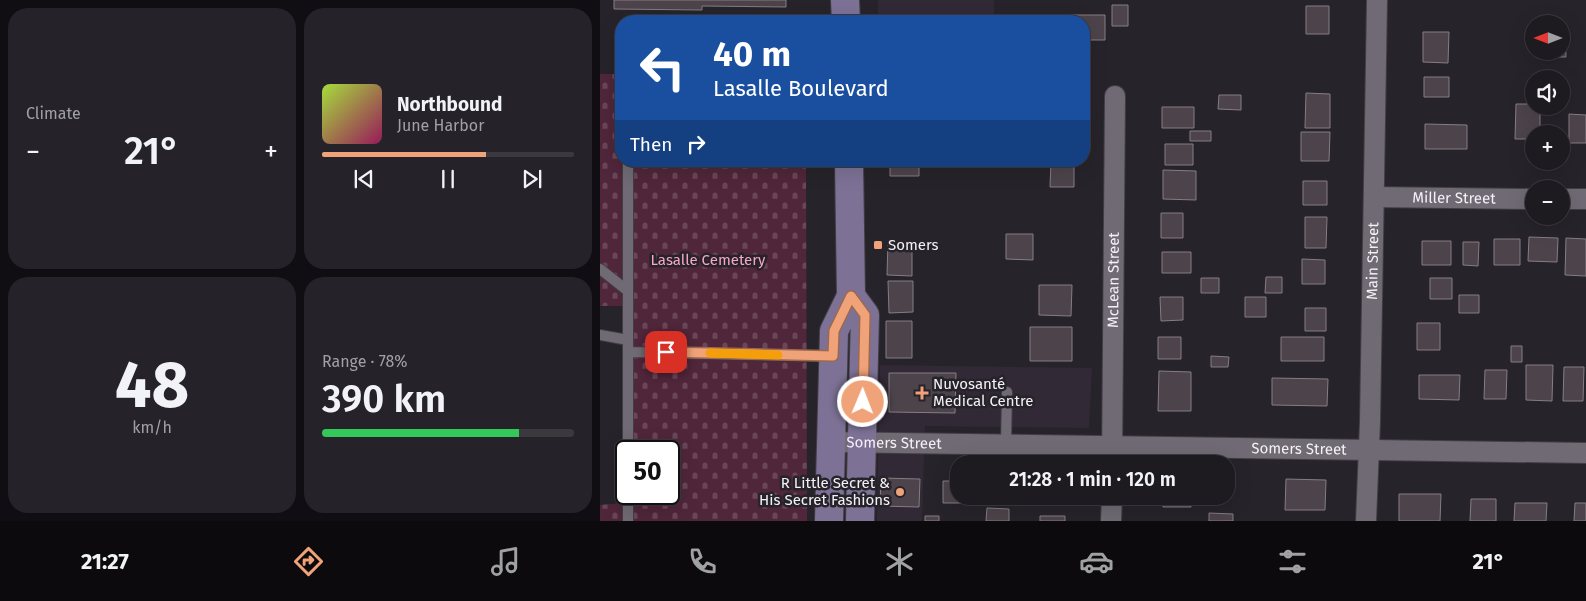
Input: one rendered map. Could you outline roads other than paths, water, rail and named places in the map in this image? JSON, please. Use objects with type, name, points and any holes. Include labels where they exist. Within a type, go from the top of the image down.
[{"type":"main road","points":[[845,0],[846,15]]},
{"type":"main road","points":[[829,521],[834,331],[851,296],[849,167]]},
{"type":"main road","points":[[851,296],[865,315],[860,521]]},
{"type":"street","name":"Main Street","points":[[1366,521],[1377,0]]},
{"type":"street","name":"McLean Street","points":[[1112,455],[1115,96]]},
{"type":"street","name":"Miller Street","points":[[1374,197],[1525,199]]},
{"type":"street","points":[[1570,199],[1586,199]]},
{"type":"street","name":"Somers Street","points":[[830,442],[1006,444],[1112,455],[1369,449],[1586,452]]},
{"type":"street","points":[[1112,505],[1112,521]]},
{"type":"lane","points":[[628,167],[628,440]]},
{"type":"lane","points":[[600,269],[628,291]]},
{"type":"lane","points":[[600,335],[628,340]]},
{"type":"lane","points":[[628,352],[833,356]]},
{"type":"lane","points":[[1006,444],[1007,392]]},
{"type":"lane","points":[[628,505],[628,521]]},
{"type":"place","name":"Somers","points":[[878,245]]},
{"type":"place","name":"Nuvosanté Medical Centre","points":[[922,393]]},
{"type":"place","name":"R Little Secret & His Secret Fashions","points":[[900,492]]},
{"type":"park label","name":"Lasalle Cemetery","points":[[708,260]]}]
